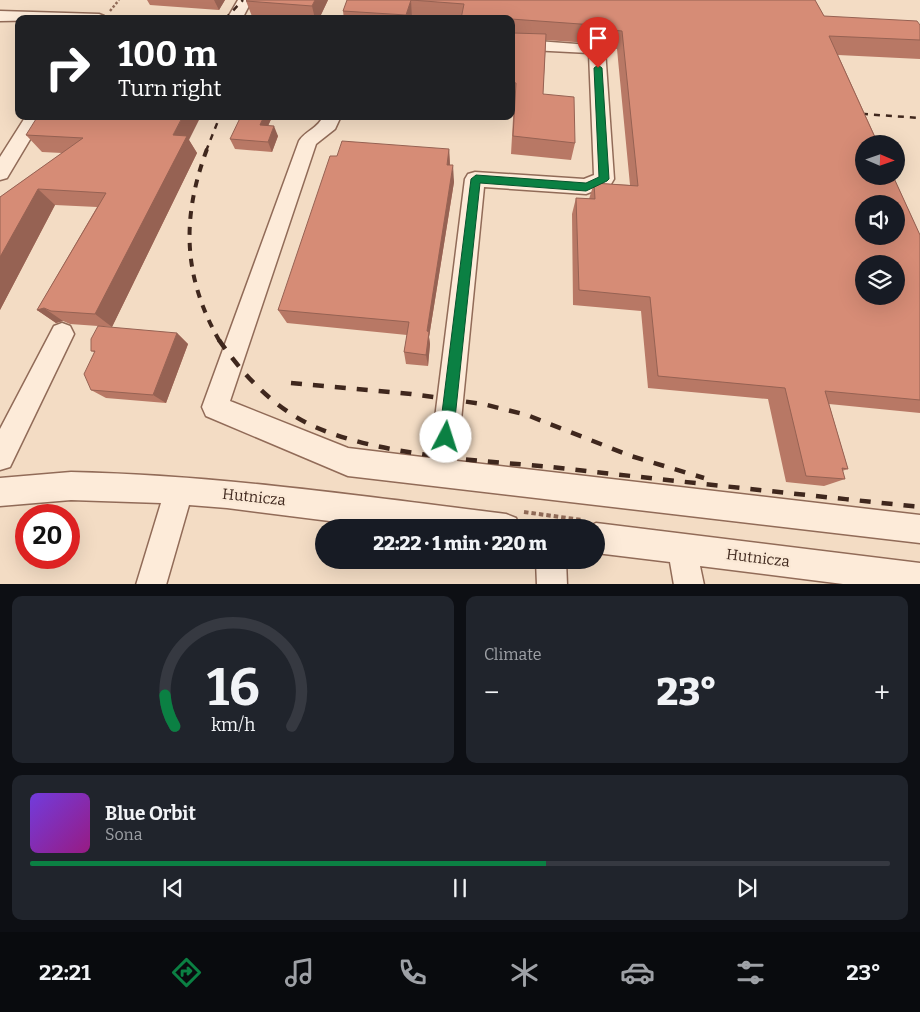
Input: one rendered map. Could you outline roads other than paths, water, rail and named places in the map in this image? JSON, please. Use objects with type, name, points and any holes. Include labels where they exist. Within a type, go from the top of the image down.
[{"type":"street","points":[[0,17],[16,0]]},
{"type":"street","points":[[237,15],[246,0]]},
{"type":"street","points":[[98,15],[105,3]]},
{"type":"street","points":[[0,17],[15,17]]},
{"type":"street","points":[[442,473],[476,179],[586,187],[604,179],[597,49],[515,44]]},
{"type":"street","points":[[0,173],[33,120]]},
{"type":"street","points":[[331,120],[329,125],[308,141],[215,407],[348,462],[920,530]]},
{"type":"street","points":[[0,457],[62,334]]},
{"type":"street","name":"Hutnicza","points":[[0,492],[71,486],[179,490],[432,519]]},
{"type":"street","points":[[150,584],[179,490]]},
{"type":"street","name":"Hutnicza","points":[[605,539],[920,578]]},
{"type":"street","points":[[682,549],[689,584]]},
{"type":"street","points":[[551,569],[552,584]]},
{"type":"railway","points":[[229,15],[243,0]]},
{"type":"railway","points":[[850,113],[920,118]]},
{"type":"railway","points":[[206,151],[218,120]]},
{"type":"railway","points":[[207,149],[193,200],[190,247],[193,271],[199,294],[219,340]]},
{"type":"railway","points":[[219,340],[249,378],[285,410],[313,426],[368,444],[461,459],[920,507]]},
{"type":"railway","points":[[291,383],[411,394],[483,404],[527,415],[631,456],[704,478]]}]
